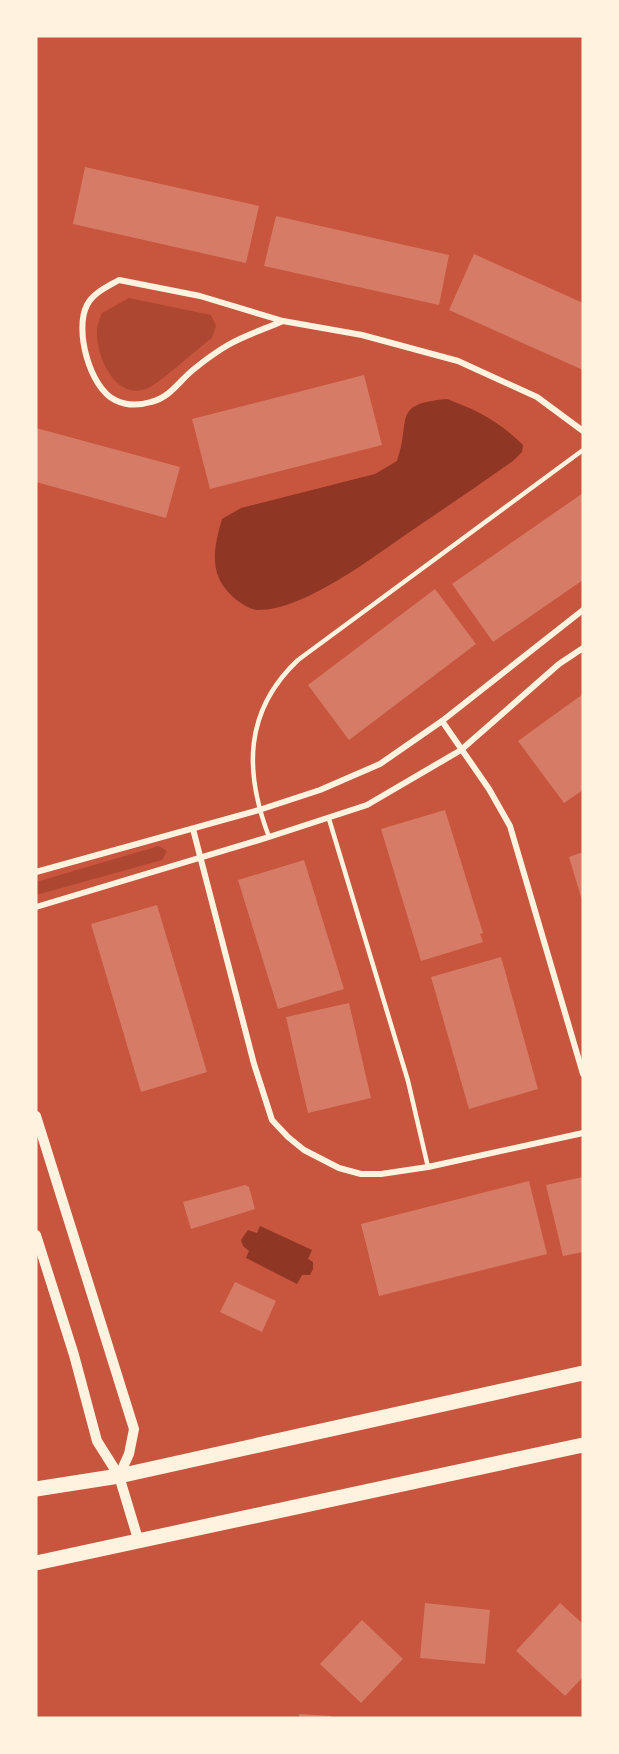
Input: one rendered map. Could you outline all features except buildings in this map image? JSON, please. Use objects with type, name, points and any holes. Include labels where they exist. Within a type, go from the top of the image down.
[{"type":"main road","points":[[36,1489],[119,1476],[583,1373]]},
{"type":"main road","points":[[36,1563],[138,1539],[583,1445]]},
{"type":"street","points":[[283,321],[229,344],[193,369],[168,395],[152,402],[131,406],[113,399],[100,386],[83,345],[81,324],[87,305],[98,292],[119,280],[200,296],[283,321],[362,335],[458,361],[537,397],[583,431]]},
{"type":"street","points":[[36,872],[259,810],[320,790],[380,764],[442,721],[583,610]]},
{"type":"street","points":[[36,907],[329,819],[368,805],[461,750],[559,664],[583,648]]},
{"type":"street","points":[[442,721],[489,789],[510,826],[583,1074]]},
{"type":"street","points":[[192,829],[254,1064],[272,1120],[304,1150],[339,1167],[361,1174],[381,1174],[428,1167],[583,1133]]},
{"type":"street","points":[[36,1116],[134,1428],[129,1454],[119,1476]]},
{"type":"street","points":[[36,1235],[74,1355],[97,1441],[119,1476],[138,1539]]},
{"type":"lane","points":[[269,837],[259,810],[253,749],[261,707],[281,676],[298,660],[583,450]]},
{"type":"lane","points":[[329,819],[405,1070],[428,1167]]},
{"type":"shaded area","points":[[129,298],[211,315],[216,326],[212,338],[168,374],[152,386],[135,391],[116,382],[109,373],[100,352],[97,331],[102,313]]},
{"type":"shaded area","points":[[447,399],[497,423],[523,445],[522,452],[513,461],[378,554],[317,592],[277,608],[255,610],[240,602],[224,587],[216,569],[215,559],[222,519],[241,508],[375,474],[397,461],[406,416],[410,410],[429,401]]},
{"type":"shaded area","points":[[159,846],[167,851],[162,860],[36,895],[36,882]]},
{"type":"shaded area","points":[[260,1226],[312,1250],[308,1259],[313,1262],[310,1275],[302,1275],[297,1284],[246,1258],[249,1251],[243,1246],[241,1240],[248,1230],[257,1233]]}]
